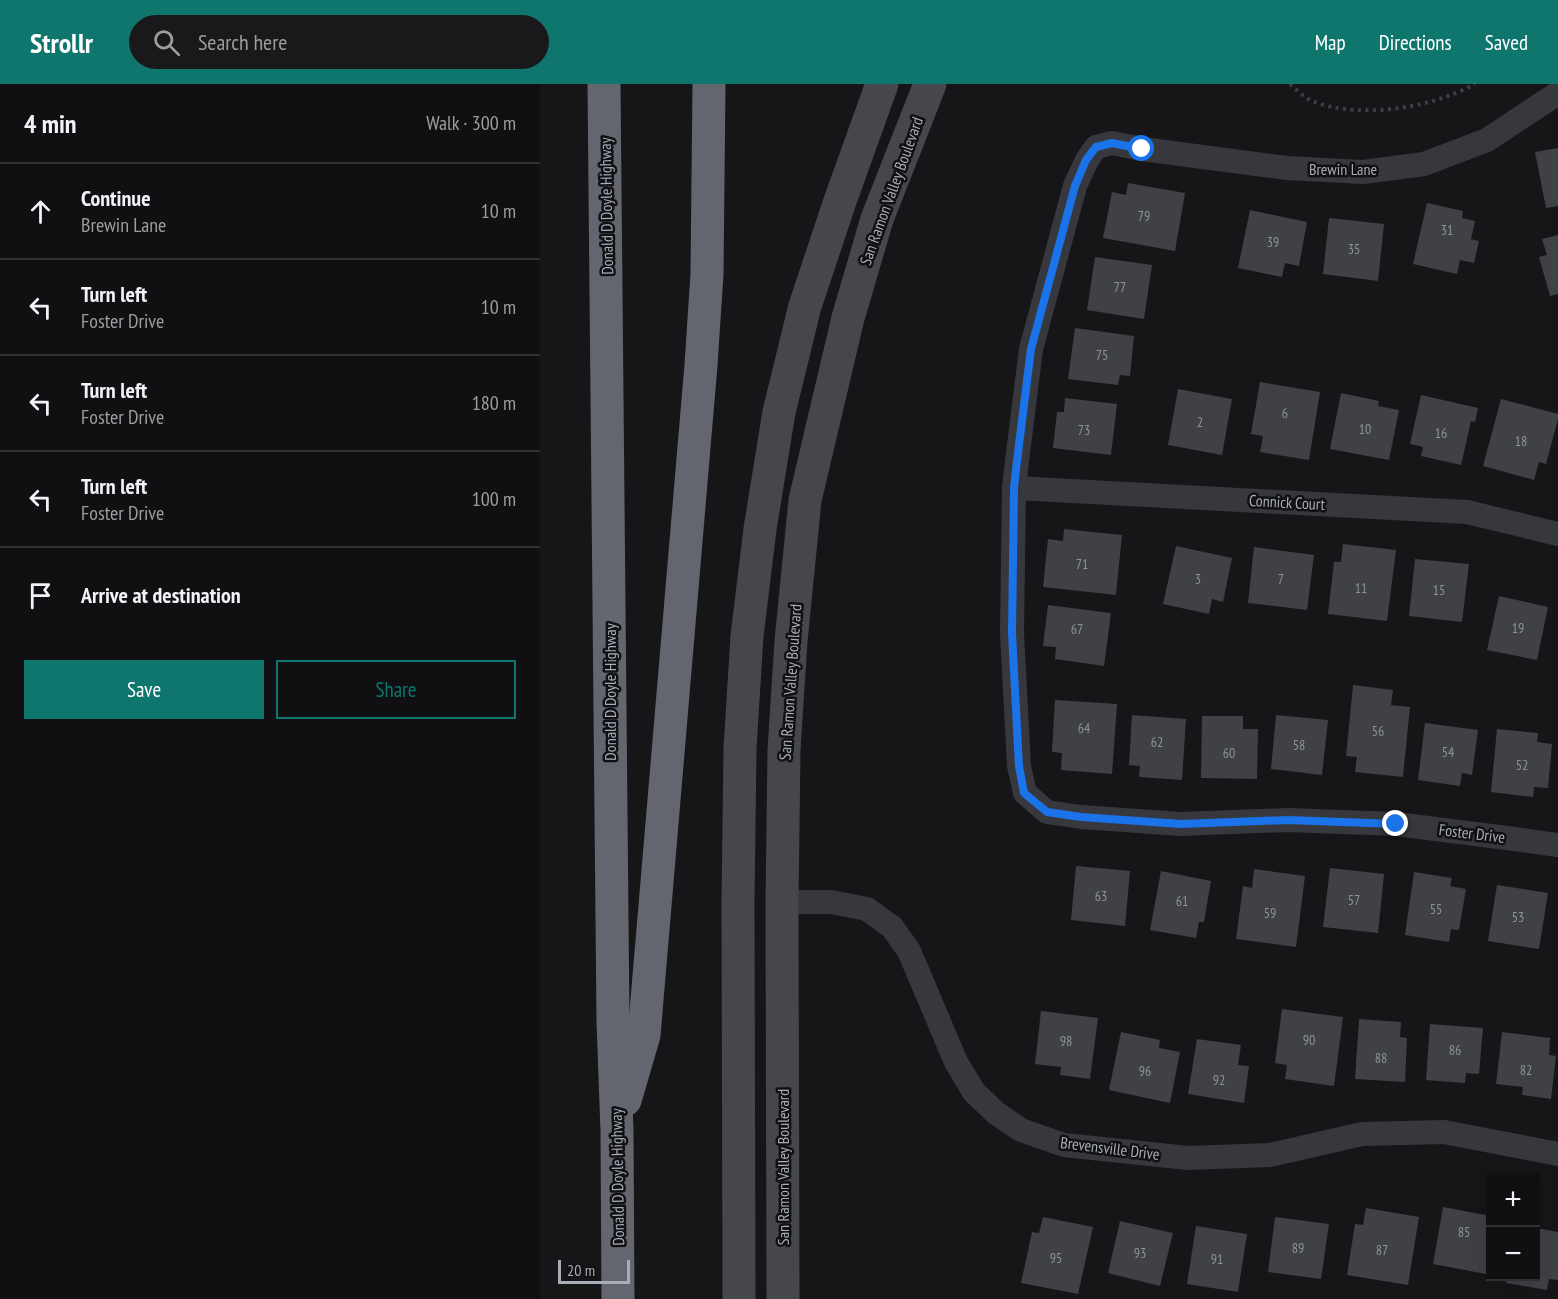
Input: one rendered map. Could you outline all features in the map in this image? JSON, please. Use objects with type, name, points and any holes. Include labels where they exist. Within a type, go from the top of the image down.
[{"type":"highway","name":"Donald D Doyle Highway","points":[[604,84],[613,1022],[617,1131],[618,1299]]},
{"type":"highway","points":[[617,1131],[644,1035],[701,365],[707,274],[709,84]]},
{"type":"main road","points":[[739,1299],[738,902],[740,748],[747,636],[760,529],[779,412],[806,306],[840,201],[882,84]]},
{"type":"main road","name":"San Ramon Valley Boulevard","points":[[783,1299],[782,902],[785,739],[791,641],[805,500],[848,318],[877,219],[930,84]]},
{"type":"street","name":"Brewin Lane","points":[[1112,143],[1287,168],[1363,172],[1424,164],[1487,140],[1558,93]]},
{"type":"street","name":"Foster Drive","points":[[1112,143],[1096,147],[1086,160],[1075,186],[1031,349],[1014,488],[1012,633],[1019,766],[1024,793],[1047,812],[1081,817],[1181,824],[1288,820],[1396,824],[1507,837],[1558,846]]},
{"type":"street","name":"Connick Court","points":[[1014,488],[1467,512],[1558,534]]},
{"type":"street","name":"Brevensville Drive","points":[[782,902],[831,902],[867,909],[892,927],[909,951],[956,1062],[974,1092],[996,1113],[1021,1130],[1064,1145],[1188,1158],[1270,1155],[1362,1134],[1443,1132],[1558,1154]]},
{"type":"path","points":[[1290,84],[1310,100],[1334,107],[1365,111],[1391,110],[1434,100],[1463,91],[1475,84]]},
{"type":"building","points":[[1558,148],[1558,206],[1546,208],[1535,152]]},
{"type":"building","points":[[1128,183],[1185,193],[1175,251],[1103,238],[1112,192],[1126,195]]},
{"type":"building","points":[[1427,203],[1463,211],[1462,218],[1475,221],[1471,239],[1479,241],[1474,263],[1460,260],[1457,274],[1413,264]]},
{"type":"building","points":[[1250,210],[1307,222],[1299,266],[1285,263],[1282,277],[1238,268]]},
{"type":"building","points":[[1329,218],[1384,224],[1378,281],[1323,274]]},
{"type":"building","points":[[1558,235],[1558,294],[1550,296],[1539,257],[1547,255],[1542,239]]},
{"type":"building","points":[[1095,257],[1152,265],[1144,319],[1087,310]]},
{"type":"building","points":[[1075,328],[1134,336],[1130,376],[1120,375],[1118,385],[1068,379]]},
{"type":"building","points":[[1260,382],[1320,392],[1309,460],[1260,452],[1263,436],[1251,434]]},
{"type":"building","points":[[1178,389],[1232,399],[1222,455],[1168,445]]},
{"type":"building","points":[[1341,393],[1379,401],[1378,406],[1399,410],[1389,460],[1330,449]]},
{"type":"building","points":[[1421,395],[1478,408],[1475,422],[1471,421],[1461,465],[1421,456],[1423,447],[1410,444]]},
{"type":"building","points":[[1065,398],[1117,404],[1111,455],[1053,448],[1057,412],[1064,412]]},
{"type":"building","points":[[1501,399],[1558,414],[1546,464],[1539,462],[1534,480],[1483,466]]},
{"type":"building","points":[[1064,529],[1122,535],[1116,595],[1043,587],[1048,539],[1063,541]]},
{"type":"building","points":[[1343,544],[1396,550],[1387,621],[1328,614],[1334,562],[1341,562]]},
{"type":"building","points":[[1176,546],[1232,558],[1223,602],[1212,599],[1209,614],[1163,604]]},
{"type":"building","points":[[1254,547],[1314,555],[1307,610],[1248,603]]},
{"type":"building","points":[[1415,559],[1469,564],[1462,622],[1409,616]]},
{"type":"building","points":[[1499,596],[1548,607],[1537,660],[1487,650]]},
{"type":"building","points":[[1048,605],[1111,613],[1104,666],[1055,659],[1056,647],[1043,646]]},
{"type":"building","points":[[1353,685],[1393,690],[1391,705],[1410,707],[1403,777],[1355,772],[1357,757],[1346,756]]},
{"type":"building","points":[[1055,700],[1117,704],[1112,774],[1061,770],[1062,753],[1052,752]]},
{"type":"building","points":[[1132,715],[1186,719],[1182,780],[1139,777],[1140,766],[1129,765]]},
{"type":"building","points":[[1276,715],[1328,720],[1322,775],[1271,769]]},
{"type":"building","points":[[1202,716],[1243,716],[1243,729],[1258,729],[1257,779],[1201,778]]},
{"type":"building","points":[[1425,723],[1478,730],[1472,775],[1462,773],[1460,786],[1418,780]]},
{"type":"building","points":[[1497,729],[1538,733],[1537,742],[1552,744],[1548,788],[1534,787],[1533,797],[1491,792]]},
{"type":"building","points":[[1076,866],[1130,871],[1125,926],[1071,920]]},
{"type":"building","points":[[1330,868],[1384,874],[1378,933],[1323,927]]},
{"type":"building","points":[[1254,869],[1305,876],[1296,947],[1236,939],[1243,886],[1252,888]]},
{"type":"building","points":[[1161,871],[1211,881],[1204,922],[1199,922],[1196,938],[1150,930]]},
{"type":"building","points":[[1414,872],[1452,878],[1450,886],[1466,889],[1459,930],[1451,929],[1449,942],[1405,935]]},
{"type":"building","points":[[1497,885],[1548,893],[1539,949],[1488,941]]},
{"type":"building","points":[[1282,1009],[1343,1017],[1334,1086],[1285,1079],[1287,1065],[1275,1063]]},
{"type":"building","points":[[1041,1011],[1098,1018],[1090,1079],[1060,1075],[1061,1067],[1035,1064]]},
{"type":"building","points":[[1359,1019],[1401,1022],[1400,1037],[1407,1038],[1405,1082],[1355,1079]]},
{"type":"building","points":[[1430,1024],[1483,1028],[1479,1074],[1466,1073],[1465,1083],[1426,1080]]},
{"type":"building","points":[[1121,1032],[1160,1040],[1159,1048],[1180,1052],[1170,1103],[1109,1090]]},
{"type":"building","points":[[1502,1032],[1550,1038],[1549,1055],[1556,1056],[1551,1099],[1522,1095],[1523,1087],[1496,1084]]},
{"type":"building","points":[[1197,1039],[1241,1045],[1238,1065],[1249,1066],[1244,1103],[1188,1094]]},
{"type":"building","points":[[1443,1207],[1486,1215],[1486,1274],[1433,1264]]},
{"type":"building","points":[[1366,1208],[1419,1217],[1408,1285],[1347,1275],[1355,1224],[1363,1225]]},
{"type":"building","points":[[1043,1217],[1093,1227],[1078,1294],[1021,1283],[1032,1232],[1039,1233]]},
{"type":"building","points":[[1275,1217],[1329,1224],[1321,1279],[1268,1272]]},
{"type":"building","points":[[1120,1221],[1173,1233],[1160,1286],[1108,1273]]},
{"type":"building","points":[[1196,1226],[1247,1234],[1238,1292],[1187,1284]]},
{"type":"building","points":[[1540,1229],[1558,1232],[1558,1280],[1549,1279],[1547,1290],[1506,1283],[1506,1281],[1540,1281]]},
{"type":"route","points":[[1142,149],[1112,143],[1096,147],[1086,160],[1075,186],[1031,349],[1014,488],[1012,633],[1019,766],[1024,793],[1047,812],[1081,817],[1181,824],[1288,820],[1396,824]]}]
